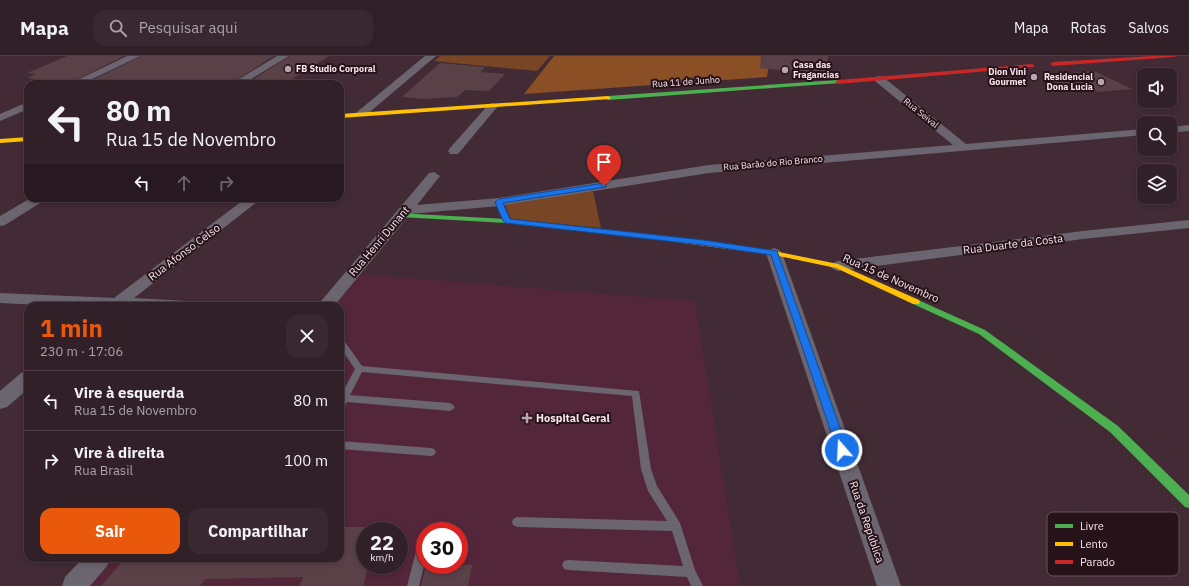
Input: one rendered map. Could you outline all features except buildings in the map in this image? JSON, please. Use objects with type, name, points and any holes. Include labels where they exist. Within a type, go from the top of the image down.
[{"type":"street","points":[[83,80],[135,56]]},
{"type":"street","points":[[243,80],[284,56]]},
{"type":"street","points":[[362,114],[431,56]]},
{"type":"street","name":"Rua 11 de Junho","points":[[344,116],[879,79],[1036,61],[1051,70],[1056,68],[1053,64],[1174,56]]},
{"type":"street","name":"Rua Seival","points":[[879,79],[963,146]]},
{"type":"street","points":[[454,151],[493,106]]},
{"type":"street","points":[[0,118],[24,107]]},
{"type":"street","points":[[1177,129],[1189,128]]},
{"type":"street","name":"Rua Barão do Rio Branco","points":[[402,213],[499,202],[709,169],[963,146],[1137,133]]},
{"type":"street","points":[[0,141],[24,139]]},
{"type":"street","name":"Rua Henri Dunant","points":[[328,302],[434,176]]},
{"type":"street","points":[[0,222],[34,202]]},
{"type":"street","name":"Rua Afonso Celso","points":[[119,302],[250,202]]},
{"type":"street","points":[[499,202],[506,221]]},
{"type":"street","name":"Rua 15 de Novembro","points":[[402,213],[506,221],[703,243],[774,253],[838,266],[982,332],[1114,429],[1189,503]]},
{"type":"street","name":"Rua Duarte da Costa","points":[[838,266],[1083,235],[1189,224]]},
{"type":"street","name":"Rua da República","points":[[774,253],[889,586]]},
{"type":"street","points":[[0,298],[77,302]]},
{"type":"street","points":[[0,402],[24,381]]},
{"type":"street","points":[[74,586],[95,562]]},
{"type":"lane","points":[[344,347],[359,369]]},
{"type":"lane","points":[[344,398],[359,369]]},
{"type":"lane","points":[[359,369],[636,393],[646,469],[652,488],[676,526],[690,572],[697,586]]},
{"type":"lane","points":[[344,402],[450,407]]},
{"type":"lane","points":[[344,445],[431,452]]},
{"type":"lane","points":[[517,522],[676,526]]},
{"type":"lane","points":[[568,565],[690,572]]},
{"type":"lane","points":[[413,586],[416,574]]},
{"type":"shaded area","points":[[440,56],[550,56],[537,71],[434,61]]},
{"type":"shaded area","points":[[554,56],[770,56],[767,77],[524,94]]},
{"type":"shaded area","points":[[593,191],[601,228],[511,219],[505,205]]},
{"type":"shaded area","name":"Hospital Geral","points":[[360,274],[695,301],[740,586],[83,586],[104,562],[344,562],[344,302],[335,302]]},
{"type":"traffic: fast","points":[[608,98],[838,82]]},
{"type":"traffic: fast","points":[[400,215],[506,221],[668,239]]},
{"type":"traffic: fast","points":[[916,302],[982,332],[1114,429],[1189,503]]},
{"type":"traffic: slow","points":[[344,116],[608,98]]},
{"type":"traffic: slow","points":[[0,141],[24,139]]},
{"type":"traffic: slow","points":[[668,239],[774,253],[838,266],[916,302]]},
{"type":"traffic: jam","points":[[1053,64],[1174,56]]},
{"type":"traffic: jam","points":[[838,82],[1032,66]]},
{"type":"place","name":"FB Studio Corporal","points":[[288,69]]},
{"type":"place","name":"Casa das Fragancias","points":[[785,70]]},
{"type":"place","name":"Dion Vini Gourmet","points":[[1034,77]]},
{"type":"place","name":"Residencial Dona Lucia","points":[[1101,82]]},
{"type":"place","name":"Hospital Geral","points":[[527,418]]},
{"type":"route","points":[[604,186],[499,202],[506,221],[703,243],[774,253],[842,450]]}]
